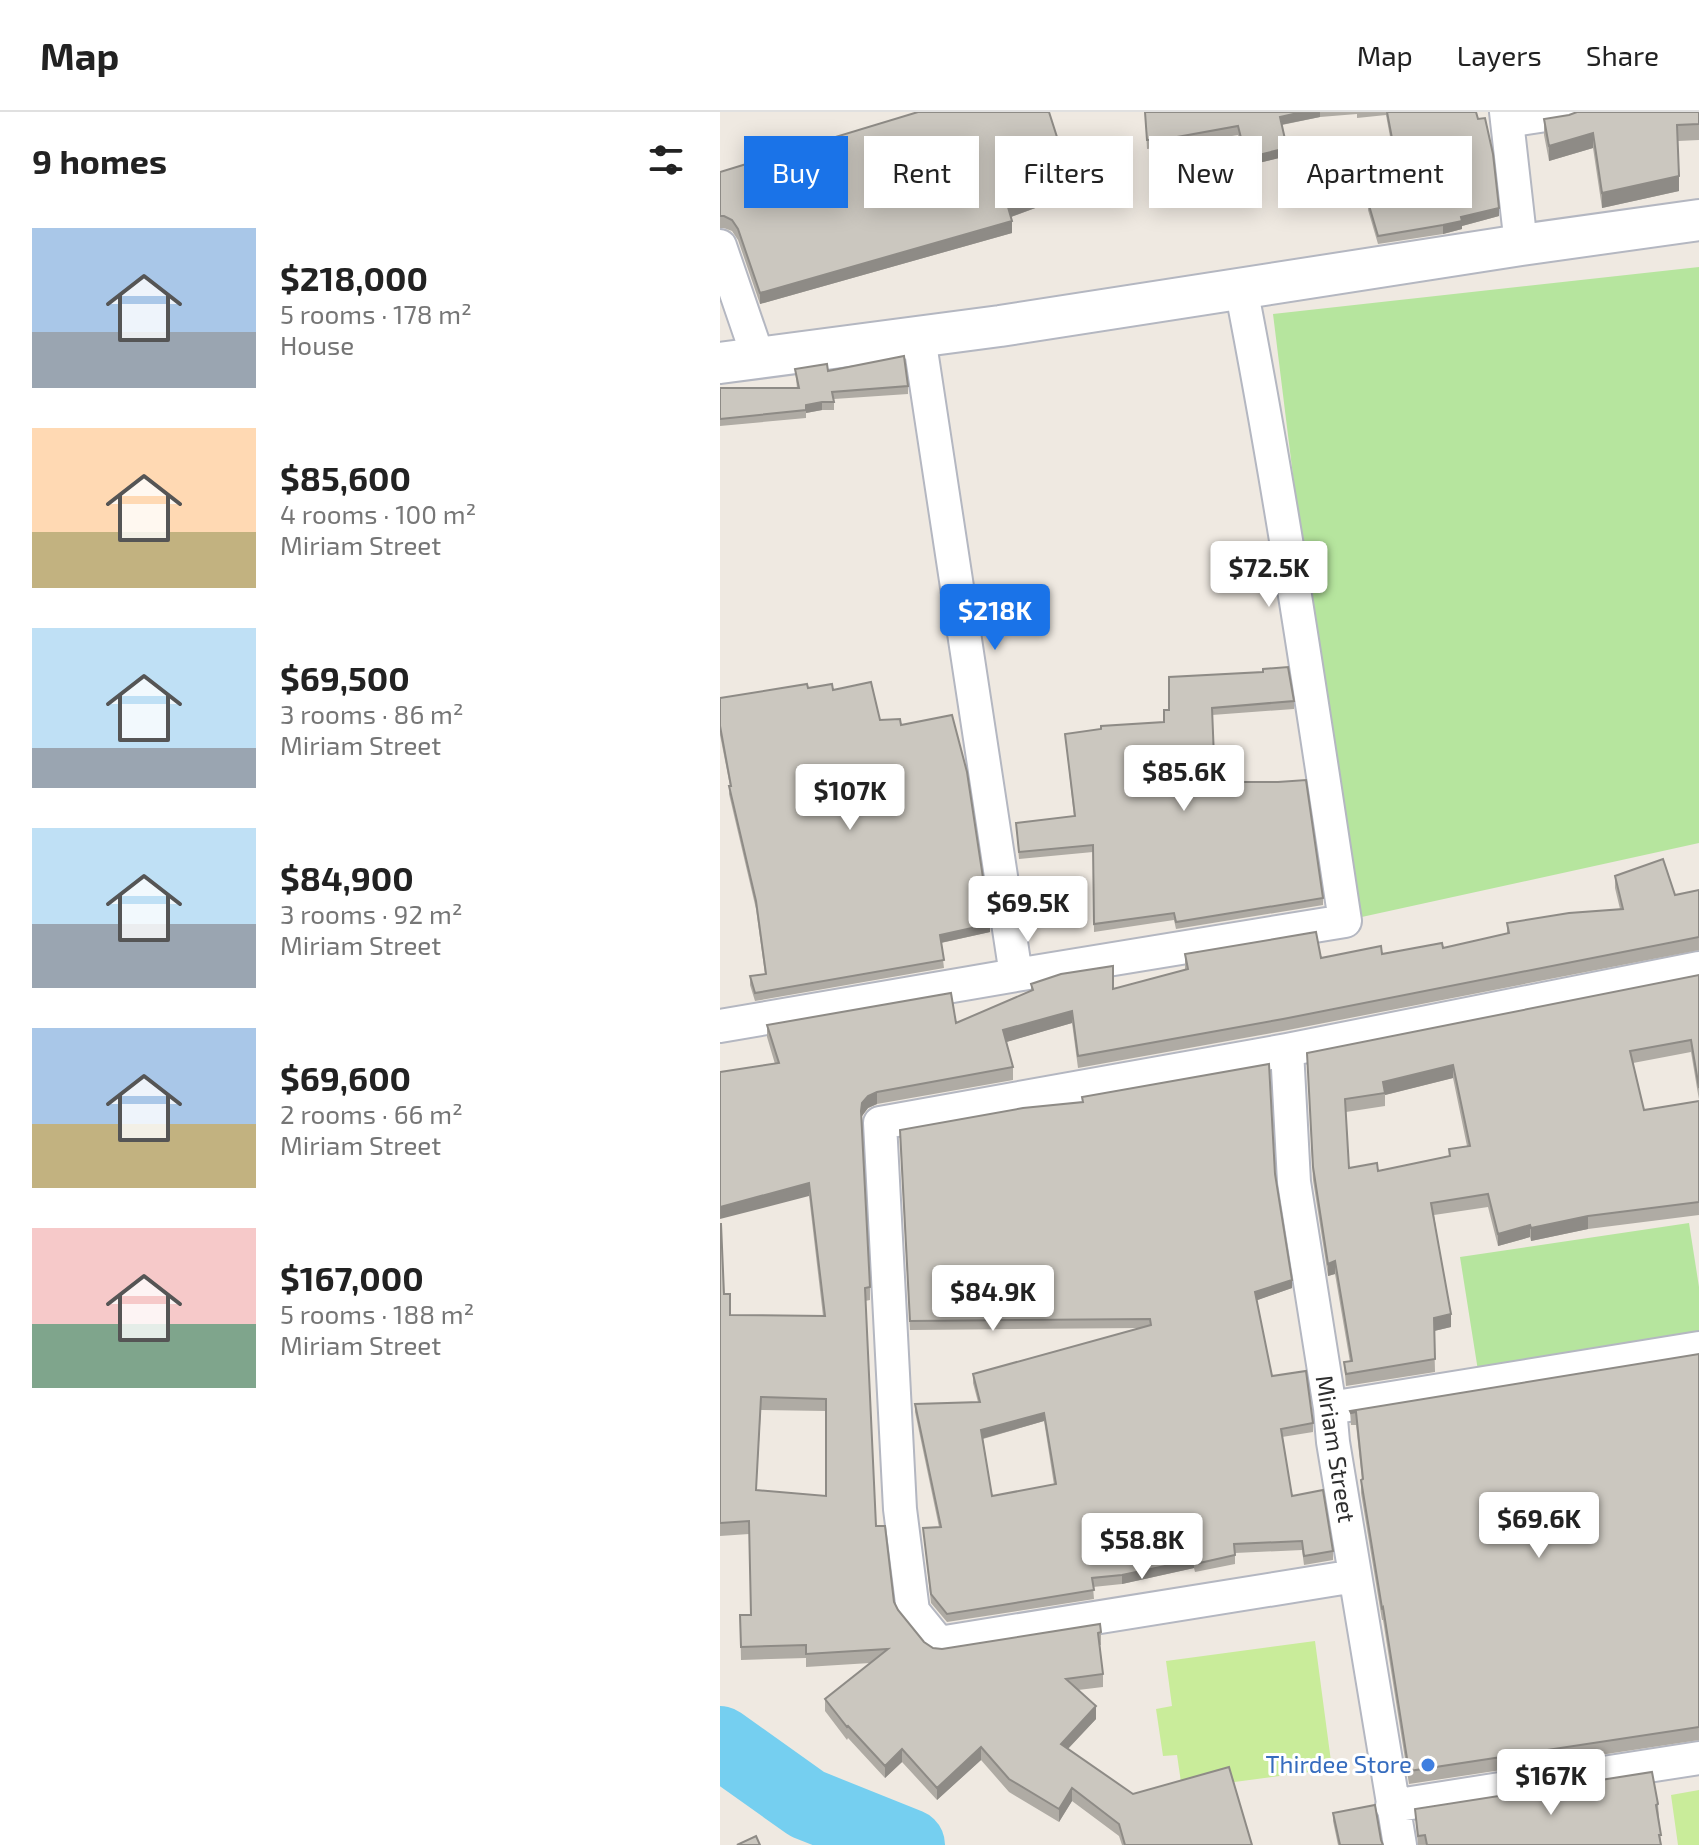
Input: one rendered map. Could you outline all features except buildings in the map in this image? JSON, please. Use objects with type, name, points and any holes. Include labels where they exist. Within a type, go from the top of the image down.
[{"type":"street","points":[[1521,245],[1506,116],[1566,112]]},
{"type":"street","points":[[720,246],[739,360],[1000,326],[1699,220]]},
{"type":"street","points":[[720,1026],[1345,921],[1277,483],[1241,288]]},
{"type":"street","points":[[919,337],[1016,975]]},
{"type":"street","points":[[1355,1576],[939,1643],[913,1611],[900,1509],[880,1123],[1287,1050],[1699,968]]},
{"type":"street","name":"Miriam Street","points":[[1287,1050],[1294,1182],[1333,1442],[1400,1845]]},
{"type":"street","points":[[1330,1408],[1699,1348]]},
{"type":"street","points":[[1392,1806],[1699,1758]]},
{"type":"green space","points":[[1699,267],[1699,843],[1348,920],[1273,314]]},
{"type":"green space","points":[[1689,1223],[1699,1287],[1699,1342],[1479,1377],[1460,1257]]},
{"type":"green space","points":[[1315,1641],[1332,1769],[1182,1789],[1177,1755],[1163,1756],[1156,1709],[1172,1706],[1166,1661]]},
{"type":"green space","points":[[1699,1790],[1699,1845],[1678,1845],[1671,1795]]},
{"type":"waterway","points":[[720,1742],[807,1804],[909,1845]]},
{"type":"place","name":"Thirdee Store","points":[[1428,1765]]}]
